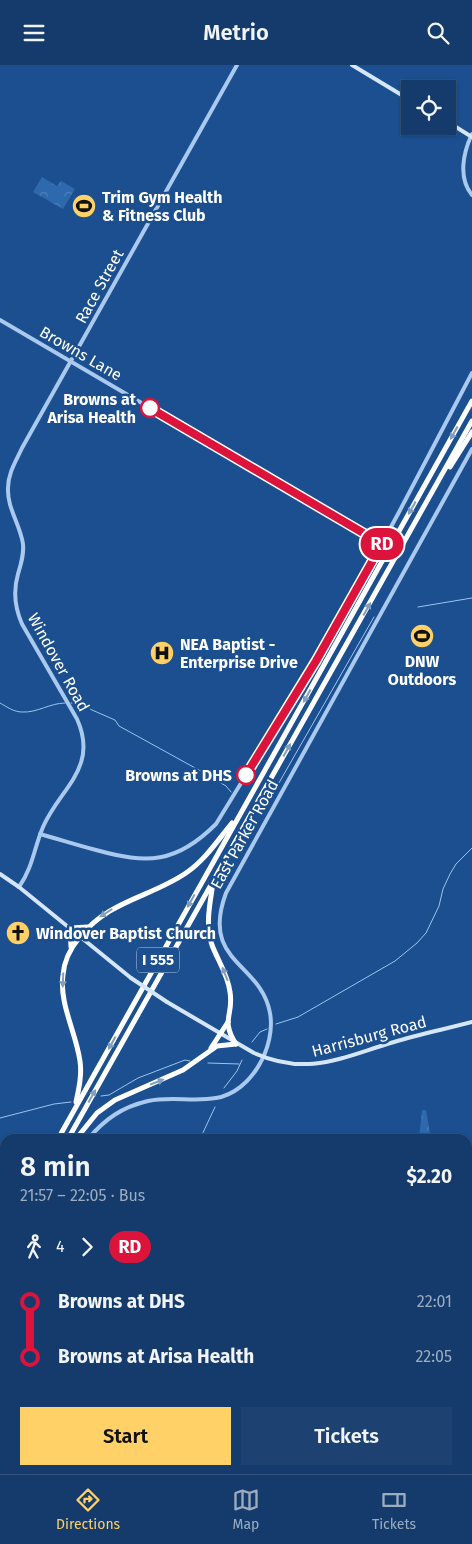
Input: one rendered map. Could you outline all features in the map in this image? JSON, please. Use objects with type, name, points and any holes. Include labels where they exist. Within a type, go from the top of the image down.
[{"type":"highway","name":"I 555","points":[[61,1134],[472,401]]},
{"type":"highway","name":"I 555","points":[[71,1134],[472,421]]},
{"type":"highway","points":[[435,488],[460,453],[472,432]]},
{"type":"highway","points":[[75,1108],[80,1083],[80,1061],[64,1000],[62,985],[64,966],[70,949],[88,927],[102,915],[193,868],[209,852],[241,813]]},
{"type":"highway","points":[[80,1134],[91,1119],[110,1103],[124,1095],[183,1071],[217,1046],[236,1044],[228,1031],[231,1005],[230,991],[212,945],[209,931],[208,915],[214,880]]},
{"type":"highway","points":[[70,949],[70,928],[88,927]]},
{"type":"highway","points":[[210,1051],[228,1021]]},
{"type":"main road","points":[[352,65],[401,95]]},
{"type":"main road","points":[[456,127],[472,136]]},
{"type":"main road","name":"Harrisburg Road","points":[[0,874],[20,887],[131,977],[219,1034],[263,1057],[288,1064],[315,1065],[396,1041],[472,1023]]},
{"type":"street","name":"Race Street","points":[[71,361],[237,65]]},
{"type":"street","points":[[472,136],[466,153],[463,175],[472,195]]},
{"type":"street","name":"Browns Lane","points":[[0,320],[382,544]]},
{"type":"street","name":"Windover Road","points":[[20,887],[31,866],[40,834],[52,810],[78,772],[83,757],[84,741],[77,719],[19,618],[15,588],[22,562],[22,543],[19,528],[9,503],[8,487],[12,468],[71,361]]},
{"type":"street","points":[[40,834],[119,856],[143,859],[165,856],[184,849],[204,837],[222,817],[316,661],[382,544],[472,373]]},
{"type":"street","name":"East Parker Road","points":[[93,1134],[110,1117],[125,1108],[150,1100],[214,1098],[228,1093],[246,1081],[258,1067],[270,1037],[270,1012],[262,992],[225,947],[220,933],[220,907],[472,449]]},
{"type":"green space","points":[[42,177],[57,186],[61,181],[75,189],[63,209],[33,192]]},
{"type":"green space","points":[[422,1110],[426,1110],[430,1134],[420,1134]]},
{"type":"waterway","points":[[418,607],[472,598]]},
{"type":"waterway","points":[[268,802],[374,617]]},
{"type":"waterway","points":[[0,703],[19,712],[28,712],[65,703]]},
{"type":"waterway","points":[[71,703],[81,703],[115,720],[119,726],[226,786],[231,792]]},
{"type":"waterway","points":[[276,1024],[298,1017],[395,961],[417,943],[426,933],[439,906],[443,889],[450,874],[456,864],[472,848]]},
{"type":"waterway","points":[[252,1042],[260,1032],[267,1029]]},
{"type":"waterway","points":[[101,1096],[109,1095],[138,1078],[185,1060],[190,1061]]},
{"type":"waterway","points":[[224,1088],[237,1071],[242,1060]]},
{"type":"waterway","points":[[208,1063],[239,1064]]},
{"type":"waterway","points":[[0,1118],[54,1104],[71,1102]]},
{"type":"waterway","points":[[202,1134],[215,1107]]},
{"type":"bus line","name":"RD","points":[[150,408],[382,544],[316,661],[246,775]]},
{"type":"place","name":"Trim Gym Health & Fitness Club","points":[[84,206]]},
{"type":"place","name":"Browns at Arisa Health","points":[[150,408]]},
{"type":"place","name":"DNW Outdoors","points":[[422,636]]},
{"type":"place","name":"NEA Baptist - Enterprise Drive","points":[[162,653]]},
{"type":"place","name":"Browns at DHS","points":[[246,775]]},
{"type":"place","name":"Windover Baptist Church","points":[[18,933]]}]
